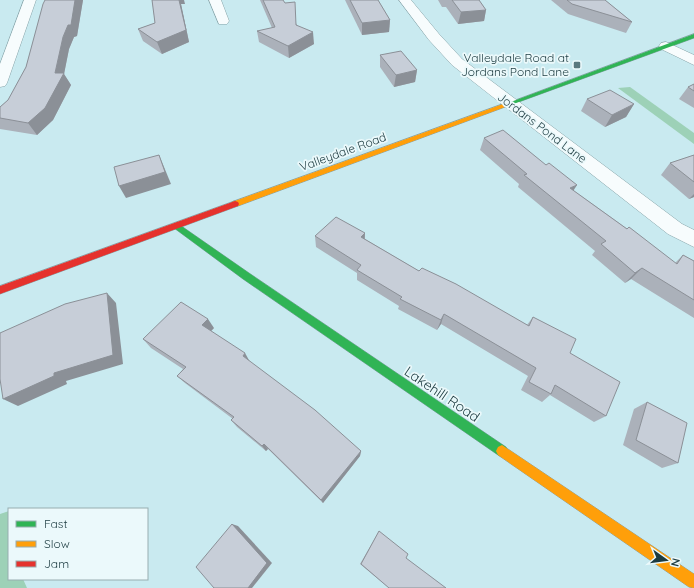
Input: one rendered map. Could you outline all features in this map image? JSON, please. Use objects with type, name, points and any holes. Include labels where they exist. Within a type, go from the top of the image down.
[{"type":"street","points":[[0,83],[30,0]]},
{"type":"street","points":[[215,0],[223,21]]},
{"type":"street","name":"Jordans Pond Lane","points":[[405,0],[444,50],[457,62],[675,229],[694,239]]},
{"type":"street","name":"Valleydale Road","points":[[0,290],[694,36]]},
{"type":"street","points":[[666,46],[694,61]]},
{"type":"street","name":"Lakehill Road","points":[[177,226],[246,276],[694,582]]},
{"type":"green space","points":[[630,87],[694,133],[694,144],[618,88]]},
{"type":"green space","points":[[8,511],[8,580],[23,580],[27,588],[0,588],[0,514]]},
{"type":"building","points":[[45,0],[75,0],[71,25],[68,25],[63,37],[55,73],[64,73],[45,108],[28,123],[0,118],[0,107],[8,100],[26,67]]},
{"type":"building","points":[[152,0],[179,0],[186,30],[157,42],[138,29],[155,23]]},
{"type":"building","points":[[263,0],[283,0],[285,3],[295,2],[296,25],[313,32],[288,46],[257,31],[275,27]]},
{"type":"building","points":[[350,0],[378,0],[390,20],[362,23]]},
{"type":"building","points":[[452,0],[479,0],[486,10],[461,12]]},
{"type":"building","points":[[567,0],[605,0],[632,22],[572,4]]},
{"type":"building","points":[[401,51],[417,70],[396,75],[380,55]]},
{"type":"building","points":[[694,84],[694,91],[688,87]]},
{"type":"building","points":[[610,90],[634,104],[612,115],[587,99]]},
{"type":"building","points":[[503,130],[546,165],[549,163],[577,185],[570,188],[627,229],[629,227],[677,264],[683,255],[694,261],[694,300],[642,268],[635,273],[601,244],[606,241],[524,175],[527,174],[484,138]]},
{"type":"building","points":[[159,155],[165,172],[119,186],[114,167]]},
{"type":"building","points":[[694,155],[694,182],[670,163]]},
{"type":"building","points":[[336,217],[365,233],[361,237],[419,271],[422,268],[456,284],[529,326],[533,317],[576,339],[570,353],[620,382],[606,416],[555,385],[551,394],[529,382],[536,368],[444,314],[441,320],[400,299],[402,297],[357,270],[361,265],[315,236]]},
{"type":"building","points":[[107,293],[113,355],[54,373],[54,376],[3,399],[0,379],[0,333],[65,304]]},
{"type":"building","points":[[181,302],[208,319],[202,325],[245,353],[243,356],[315,410],[361,451],[321,500],[264,444],[262,446],[231,420],[234,417],[177,376],[186,367],[143,339]]},
{"type":"building","points":[[647,402],[687,423],[678,463],[636,440]]},
{"type":"building","points":[[232,524],[267,563],[248,588],[214,588],[196,567]]},
{"type":"building","points":[[379,531],[408,554],[406,558],[446,588],[389,588],[361,564]]},
{"type":"traffic: fast","points":[[503,106],[694,36]]},
{"type":"traffic: fast","points":[[177,226],[246,276],[502,451]]},
{"type":"traffic: slow","points":[[235,204],[503,106]]},
{"type":"traffic: slow","points":[[502,451],[694,582]]},
{"type":"traffic: jam","points":[[0,290],[235,204]]},
{"type":"place","name":"Valleydale Road at Jordans Pond Lane","points":[[577,65]]}]
